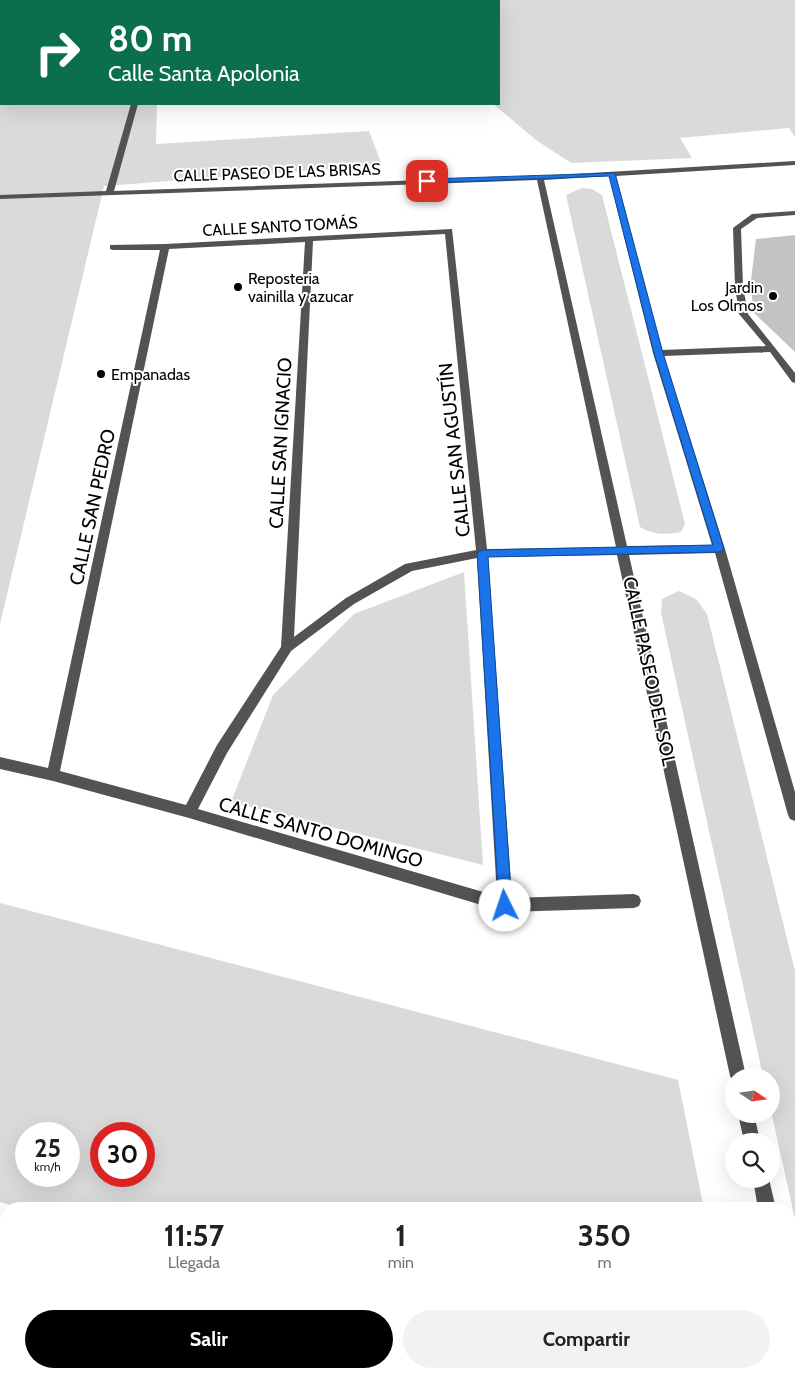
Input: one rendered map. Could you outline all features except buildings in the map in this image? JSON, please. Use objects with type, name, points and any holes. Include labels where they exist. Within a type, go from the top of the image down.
[{"type":"street","points":[[109,194],[134,105]]},
{"type":"street","name":"CALLE PASEO DE LAS BRISAS","points":[[0,197],[540,178],[795,163]]},
{"type":"street","points":[[612,174],[658,353],[719,549],[795,816]]},
{"type":"street","name":"CALLE PASEO DEL SOL","points":[[540,178],[736,1068]]},
{"type":"street","points":[[795,213],[756,216],[737,228],[739,286],[744,314],[773,349],[795,380]]},
{"type":"street","name":"CALLE SANTO TOMÁS","points":[[113,247],[165,247],[449,231]]},
{"type":"street","name":"CALLE SAN AGUSTÍN","points":[[449,231],[482,553],[505,906]]},
{"type":"street","name":"CALLE SAN IGNACIO","points":[[287,648],[309,240]]},
{"type":"street","name":"CALLE SAN PEDRO","points":[[53,775],[165,247]]},
{"type":"street","points":[[658,353],[773,349]]},
{"type":"street","points":[[189,812],[222,748],[287,648],[350,601],[409,567],[482,553],[719,549]]},
{"type":"street","name":"CALLE SANTO DOMINGO","points":[[0,763],[53,775],[189,812],[505,906],[634,901]]},
{"type":"street","points":[[762,1188],[765,1202]]},
{"type":"shaded area","points":[[500,0],[795,0],[795,137],[789,128],[680,138],[692,158],[571,163],[536,140],[494,105],[500,105]]},
{"type":"shaded area","points":[[0,105],[157,105],[156,144],[369,131],[382,165],[104,186],[0,624]]},
{"type":"shaded area","points":[[582,188],[592,189],[602,195],[685,524],[681,532],[660,534],[640,527],[566,195]]},
{"type":"shaded area","points":[[464,572],[483,865],[231,802],[273,695],[354,614]]},
{"type":"shaded area","points":[[679,591],[696,599],[707,614],[795,971],[795,1202],[791,1202],[780,1152],[780,1133],[776,1133],[774,1123],[780,1123],[780,1068],[761,1068],[661,613],[662,599]]},
{"type":"shaded area","points":[[0,903],[678,1080],[703,1202],[0,1202]]},
{"type":"place","name":"Reposteria vainilla y azucar","points":[[238,287]]},
{"type":"place","name":"Jardin Los Olmos","points":[[773,296]]},
{"type":"place","name":"Empanadas","points":[[101,374]]},
{"type":"route","points":[[427,181],[612,174],[658,353],[719,549],[482,553],[505,906]]}]
